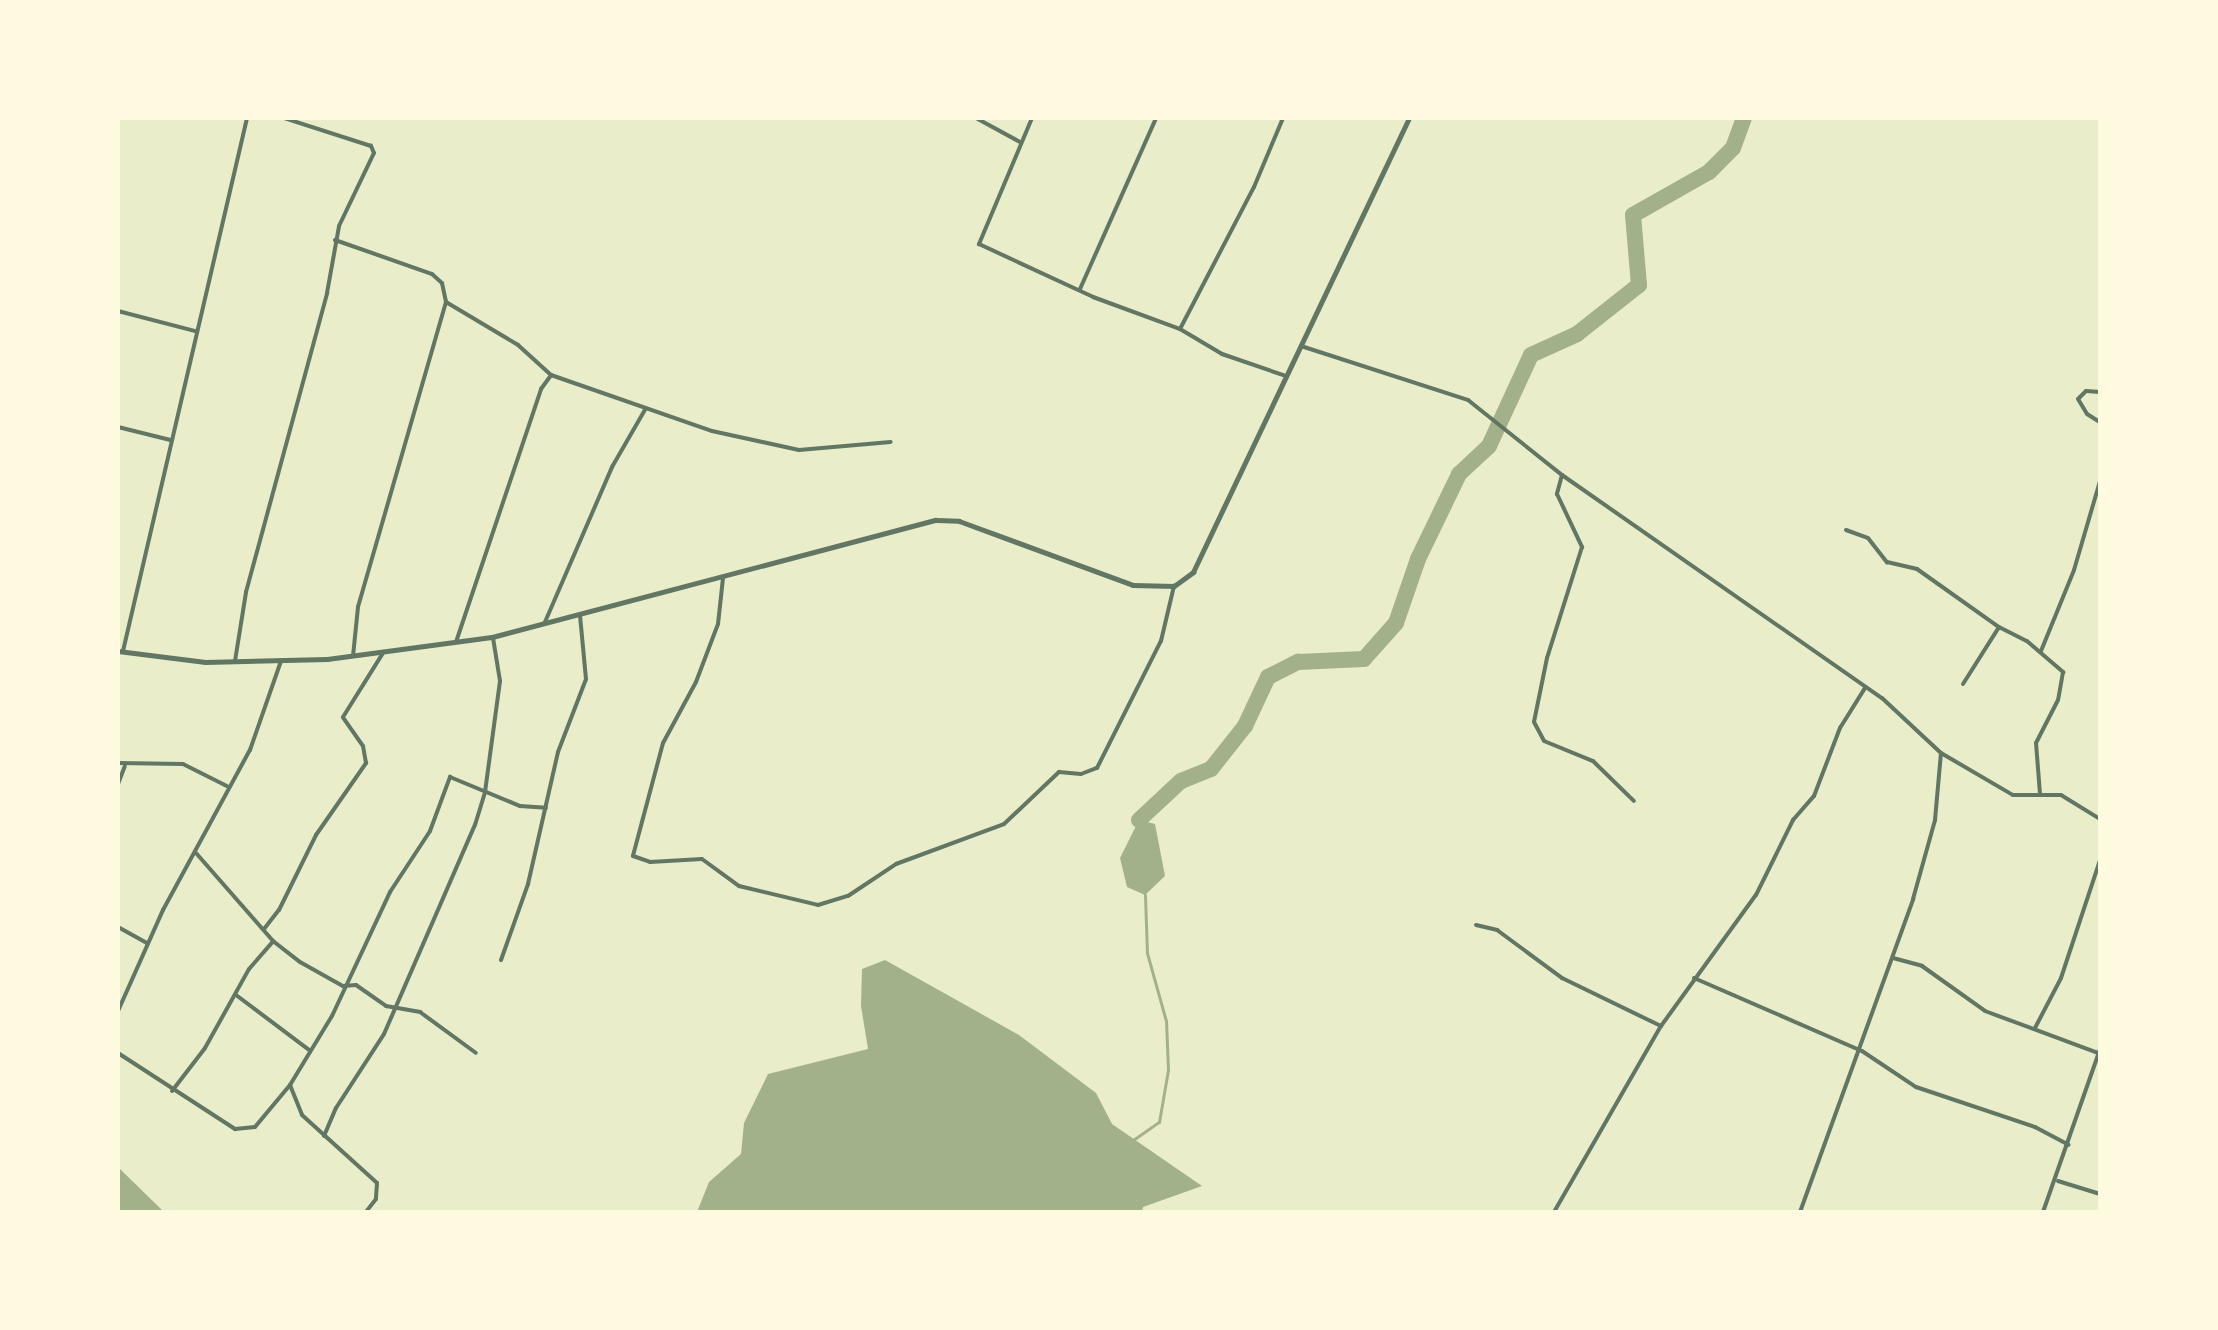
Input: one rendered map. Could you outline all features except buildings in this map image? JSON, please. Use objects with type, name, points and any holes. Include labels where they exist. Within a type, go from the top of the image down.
[{"type":"street","points":[[247,118],[120,651],[235,661],[281,661],[383,653],[492,637],[936,520],[959,521],[1133,585],[1174,586],[1193,572],[1409,118]]},
{"type":"street","points":[[235,661],[246,592],[327,293],[335,240],[347,200],[374,153],[371,146],[284,118]]},
{"type":"street","points":[[976,118],[1020,142]]},
{"type":"street","points":[[1032,118],[979,244],[1180,329],[1222,354],[1286,376]]},
{"type":"street","points":[[1080,289],[1156,118]]},
{"type":"street","points":[[1180,329],[1254,187],[1283,118]]},
{"type":"street","points":[[335,240],[432,274],[442,283],[446,302],[358,607],[353,656]]},
{"type":"street","points":[[446,302],[518,345],[551,375],[712,431],[799,450],[891,442]]},
{"type":"street","points":[[118,311],[195,331]]},
{"type":"street","points":[[1301,346],[1484,410],[1562,475],[1865,688],[1941,753],[2013,795],[2061,795],[2100,819]]},
{"type":"street","points":[[456,642],[541,389],[551,375]]},
{"type":"street","points":[[2100,392],[2086,391],[2078,399],[2100,422]]},
{"type":"street","points":[[545,624],[612,467],[646,408]]},
{"type":"street","points":[[118,427],[170,440]]},
{"type":"street","points":[[1562,475],[1557,494],[1582,547],[1547,658],[1534,722],[1544,741],[1593,761],[1634,801]]},
{"type":"street","points":[[2041,651],[2074,570],[2100,481]]},
{"type":"street","points":[[1846,530],[1868,538],[1887,562],[1917,569],[1999,627],[2041,651],[2063,672],[2065,682],[2036,743],[2040,794]]},
{"type":"street","points":[[723,578],[718,624],[696,682],[663,743],[633,856],[650,862],[702,859],[739,886],[818,905],[848,896],[896,864],[1004,824],[1059,772],[1081,774],[1097,768],[1161,641],[1174,586]]},
{"type":"street","points":[[501,960],[528,884],[558,752],[586,679],[579,612]]},
{"type":"street","points":[[1963,684],[1999,627]]},
{"type":"street","points":[[324,1136],[426,945],[485,792],[500,681],[492,637]]},
{"type":"street","points":[[264,929],[279,910],[316,835],[366,763],[363,746],[343,717],[383,653]]},
{"type":"street","points":[[118,1011],[147,943],[196,853],[227,786],[250,750],[281,661]]},
{"type":"street","points":[[1554,1212],[1661,1026],[1756,895],[1793,820],[1814,796],[1843,719],[1865,688]]},
{"type":"street","points":[[1800,1212],[1850,1069],[1862,1051],[1893,958],[1935,820],[1941,753]]},
{"type":"street","points":[[118,763],[125,766],[183,764],[227,786]]},
{"type":"street","points":[[118,784],[125,766]]},
{"type":"street","points":[[118,1053],[172,1091],[235,1129],[255,1127],[290,1085],[308,1049],[332,1016],[343,986],[390,892],[430,831],[450,777],[520,806],[546,808]]},
{"type":"street","points":[[196,853],[273,941],[343,986],[356,985],[395,1007],[420,1012],[476,1053]]},
{"type":"street","points":[[2035,1028],[2061,978],[2100,860]]},
{"type":"street","points":[[1476,925],[1497,930],[1562,978],[1661,1026]]},
{"type":"street","points":[[118,927],[147,943]]},
{"type":"street","points":[[172,1091],[273,941]]},
{"type":"street","points":[[1893,958],[1922,966],[1971,1004],[2099,1051],[2069,1130],[2069,1145],[2058,1181],[2043,1212]]},
{"type":"street","points":[[1694,978],[1862,1051],[1916,1087],[2035,1127],[2069,1145]]},
{"type":"street","points":[[236,994],[308,1049]]},
{"type":"street","points":[[290,1085],[302,1115],[377,1183],[376,1199],[366,1212]]},
{"type":"street","points":[[2058,1181],[2100,1194]]},
{"type":"shaded area","points":[[1139,820],[1155,824],[1165,876],[1145,895],[1127,887],[1120,858]]},
{"type":"shaded area","points":[[885,960],[1019,1035],[1096,1093],[1112,1124],[1202,1186],[1143,1207],[1142,1212],[697,1212],[709,1182],[741,1154],[744,1123],[768,1074],[868,1049],[861,1006],[862,969]]},
{"type":"shaded area","points":[[118,1166],[120,1169],[164,1212],[118,1212]]},
{"type":"waterway","points":[[1139,820],[1181,781],[1211,769],[1245,726],[1268,677],[1298,662],[1364,659],[1396,623],[1418,559],[1459,474],[1489,446],[1531,355],[1577,334],[1639,285],[1633,215],[1709,172],[1733,148],[1744,118]]},
{"type":"waterway","points":[[1133,1140],[1159,1122],[1168,1070],[1166,1021],[1147,953],[1145,895]]}]
